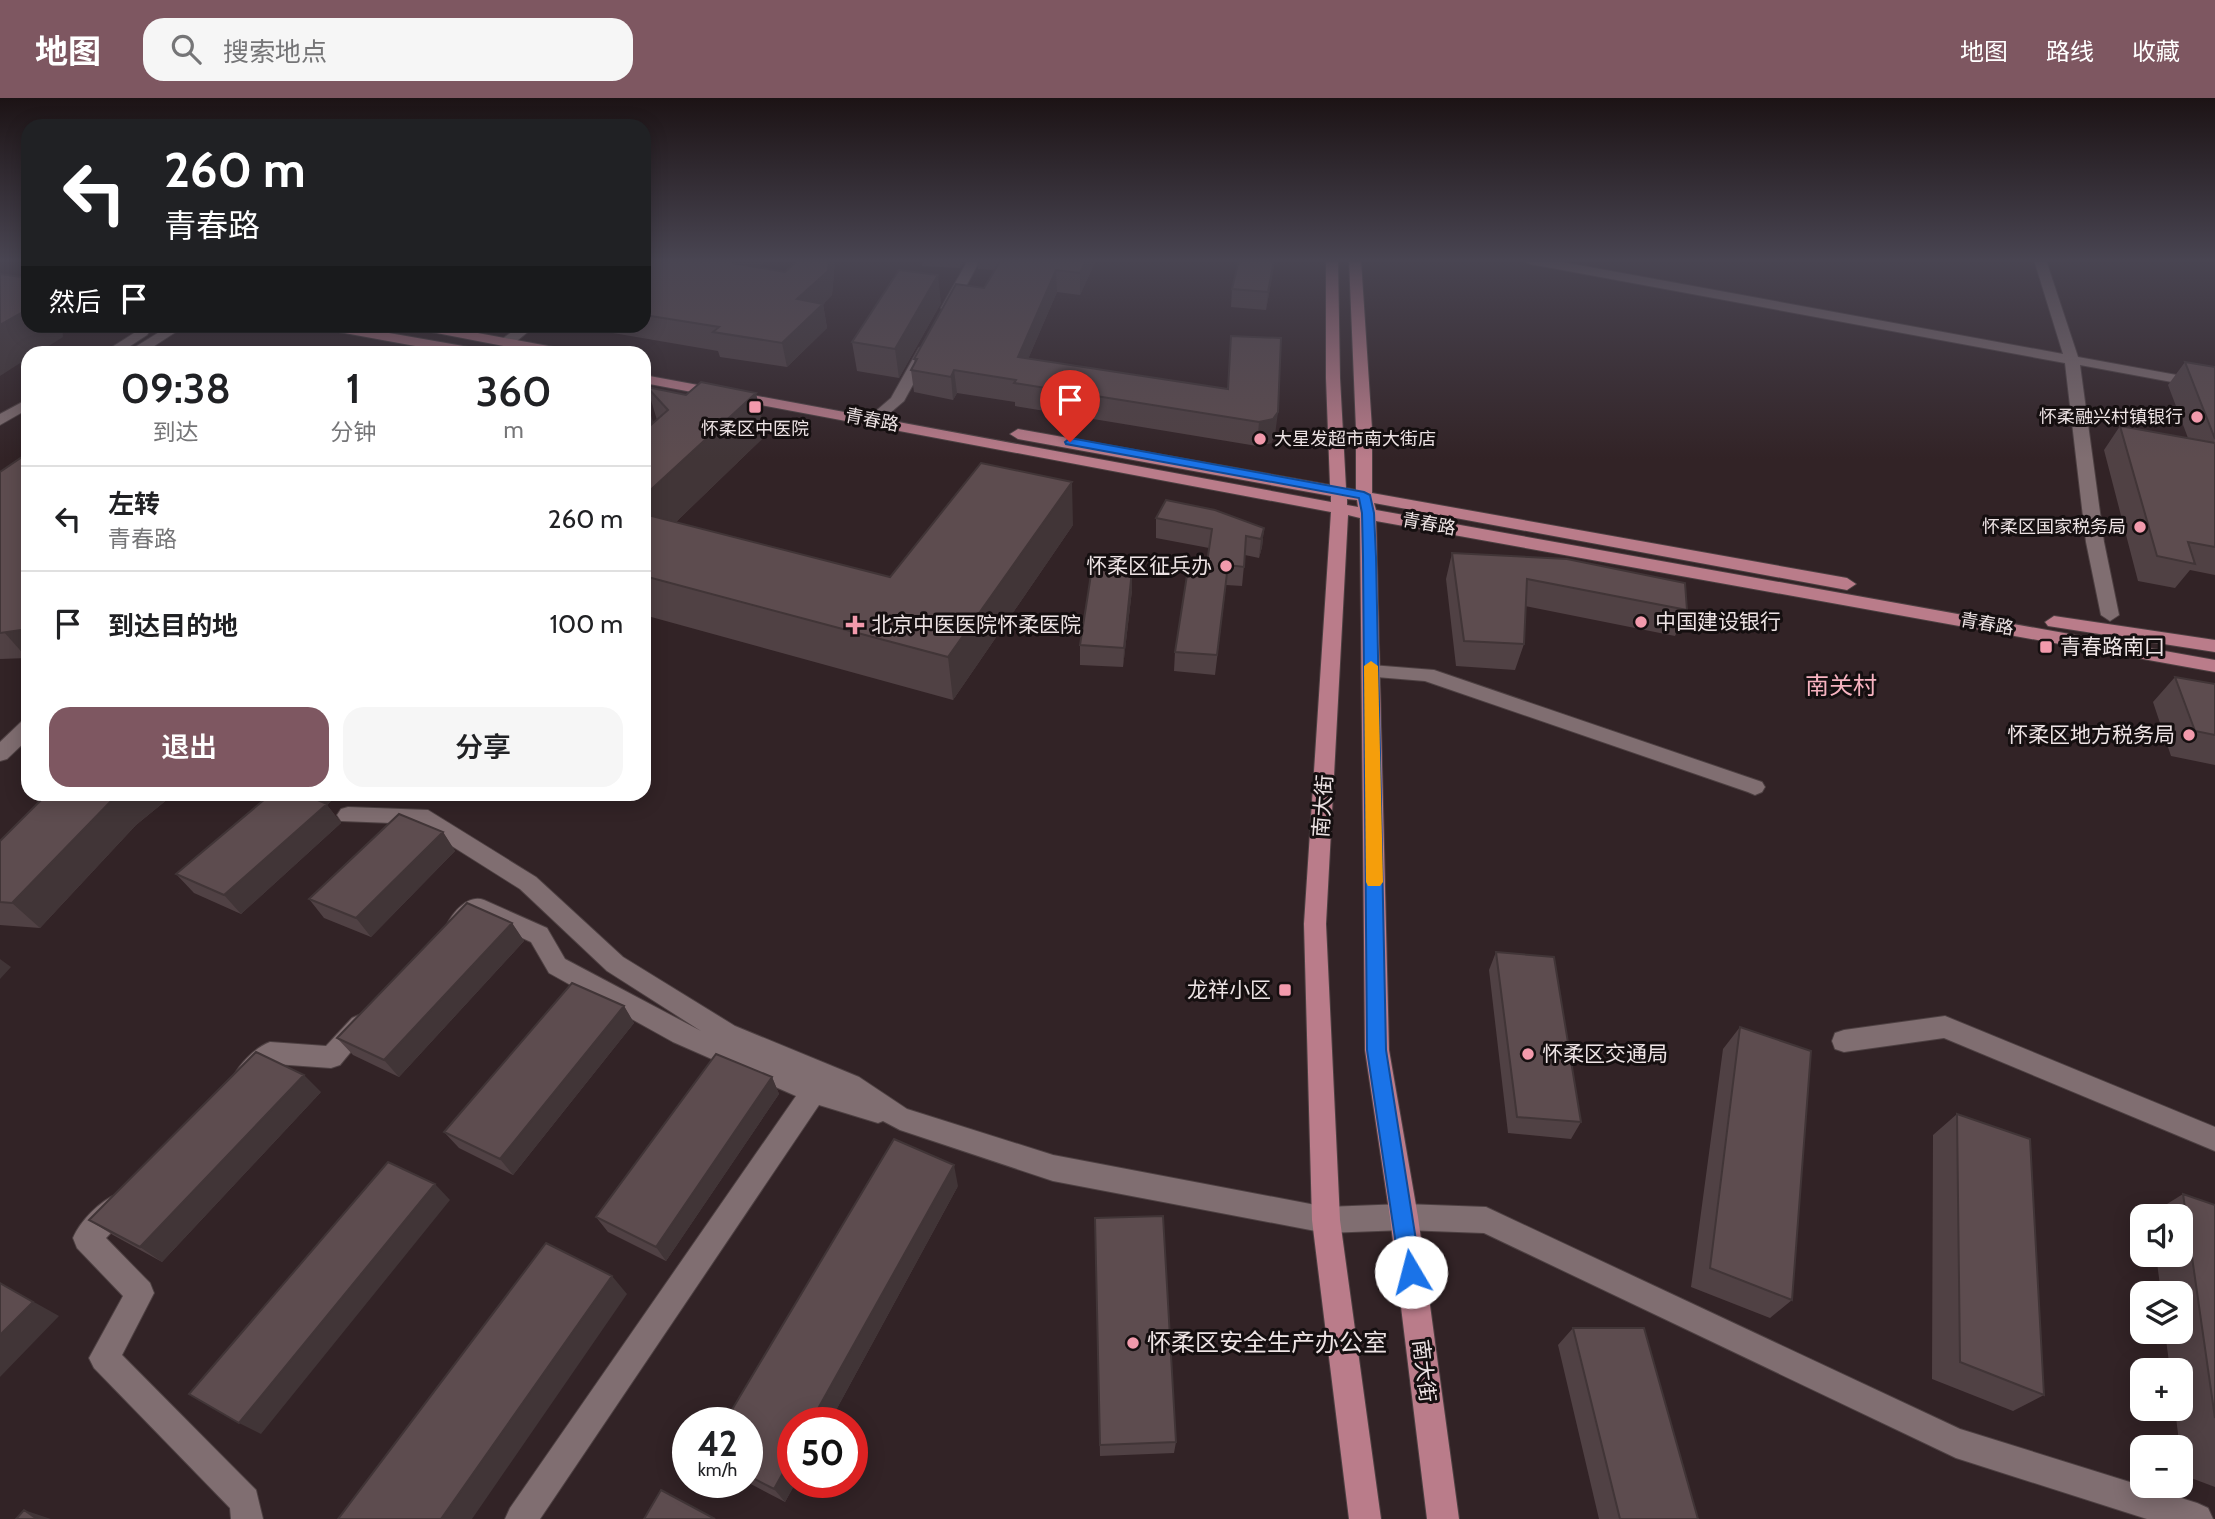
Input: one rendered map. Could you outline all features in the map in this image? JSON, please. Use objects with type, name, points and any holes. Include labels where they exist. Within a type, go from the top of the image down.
[{"type":"main road","name":"南大街","points":[[1334,326],[1340,523],[1315,923],[1326,1220],[1365,1519]]},
{"type":"main road","name":"南大街","points":[[1359,326],[1371,671],[1377,1050],[1404,1217],[1443,1519]]},
{"type":"main road","points":[[368,333],[441,346]]},
{"type":"main road","points":[[459,333],[528,346]]},
{"type":"main road","name":"青春路","points":[[651,369],[885,410],[1338,499]]},
{"type":"main road","name":"青春路","points":[[651,380],[2032,618],[2215,646]]},
{"type":"main road","name":"青春路","points":[[1366,504],[2215,666]]},
{"type":"street","points":[[885,410],[897,401],[938,326]]},
{"type":"street","points":[[1893,326],[2215,386]]},
{"type":"street","points":[[2061,326],[2072,359],[2095,542],[2110,615]]},
{"type":"street","points":[[121,346],[142,333]]},
{"type":"street","points":[[144,346],[166,333]]},
{"type":"street","points":[[507,342],[519,333]]},
{"type":"street","points":[[0,421],[21,408]]},
{"type":"street","points":[[0,432],[21,419]]},
{"type":"street","points":[[1371,671],[1427,675],[1755,787]]},
{"type":"street","points":[[0,754],[21,734]]},
{"type":"street","points":[[348,815],[421,816],[528,883],[615,964],[726,1034],[850,1085],[900,1118]]},
{"type":"street","points":[[437,947],[476,906],[539,935],[557,966],[682,1034],[813,1092],[1053,1168],[1326,1220],[1404,1217],[1486,1220],[1956,1443],[2197,1519]]},
{"type":"street","points":[[232,1092],[270,1053],[331,1057],[379,1007]]},
{"type":"street","points":[[1844,1041],[1945,1027],[2215,1139]]},
{"type":"street","points":[[521,1519],[813,1092]]},
{"type":"street","points":[[135,1189],[87,1238],[140,1293],[104,1358],[245,1501],[247,1519]]},
{"type":"building","points":[[715,326],[800,326],[782,343],[713,332],[719,327]]},
{"type":"building","points":[[862,326],[908,326],[895,349],[852,342]]},
{"type":"building","points":[[932,326],[1031,326],[1018,357],[1228,389],[1231,336],[1281,338],[1278,412],[1273,419],[1259,422],[1014,383],[1016,380],[954,370],[951,377],[911,370],[917,359],[914,359]]},
{"type":"building","points":[[2185,362],[2215,367],[2215,439]]},
{"type":"building","points":[[701,382],[756,393],[651,490],[651,425],[668,410],[651,391],[651,388],[686,395]]},
{"type":"building","points":[[2120,426],[2215,443],[2215,547],[2188,542],[2195,564],[2157,556]]},
{"type":"building","points":[[21,458],[21,630],[0,633],[0,472]]},
{"type":"building","points":[[981,463],[1072,482],[948,657],[651,578],[651,516],[890,577]]},
{"type":"building","points":[[1166,500],[1215,510],[1264,528],[1261,539],[1246,536],[1244,567],[1228,565],[1217,655],[1175,652],[1187,575],[1205,576],[1212,529],[1156,518]]},
{"type":"building","points":[[1452,553],[1567,559],[1685,583],[1687,610],[1527,579],[1524,644],[1464,641]]},
{"type":"building","points":[[1092,568],[1132,570],[1124,648],[1080,645]]},
{"type":"building","points":[[2175,677],[2215,684],[2215,735],[2195,731]]},
{"type":"building","points":[[40,801],[111,801],[12,903],[0,902],[0,841]]},
{"type":"building","points":[[263,801],[320,801],[327,804],[224,895],[176,874]]},
{"type":"building","points":[[399,814],[443,832],[356,918],[309,899]]},
{"type":"building","points":[[467,903],[512,923],[384,1060],[337,1038]]},
{"type":"building","name":"怀柔区交通局","points":[[1496,952],[1554,957],[1581,1122],[1517,1117]]},
{"type":"building","points":[[572,983],[624,1006],[500,1159],[444,1132]]},
{"type":"building","points":[[1740,1027],[1811,1051],[1792,1300],[1710,1268]]},
{"type":"building","points":[[256,1052],[304,1075],[140,1247],[89,1220]]},
{"type":"building","points":[[716,1054],[772,1077],[656,1247],[596,1217]]},
{"type":"building","points":[[1957,1114],[2030,1139],[2044,1395],[1960,1362]]},
{"type":"building","points":[[894,1139],[954,1165],[819,1407],[777,1407],[777,1484],[774,1489],[763,1483],[763,1407],[734,1407]]},
{"type":"building","points":[[388,1162],[435,1184],[239,1423],[189,1394]]},
{"type":"building","points":[[2183,1194],[2215,1205],[2215,1418],[2193,1264],[2193,1204],[2184,1204]]},
{"type":"building","name":"怀柔区安全生产办公室","points":[[1163,1216],[1176,1442],[1100,1445],[1095,1218]]},
{"type":"building","points":[[546,1243],[612,1276],[441,1519],[338,1519]]},
{"type":"building","points":[[0,1283],[33,1302],[0,1335]]},
{"type":"building","points":[[1573,1328],[1644,1328],[1698,1519],[1620,1519]]},
{"type":"building","points":[[661,1490],[715,1519],[644,1519]]},
{"type":"building","points":[[24,1510],[37,1519],[16,1519]]},
{"type":"slow traffic","points":[[1371,666],[1374,882]]},
{"type":"place","name":"怀柔区中医院","points":[[755,407]]},
{"type":"place","name":"怀柔融兴村镇银行","points":[[2197,417]]},
{"type":"place","name":"大星发超市南大街店","points":[[1260,439]]},
{"type":"place","name":"怀柔区国家税务局","points":[[2140,527]]},
{"type":"place","name":"怀柔区征兵办","points":[[1226,566]]},
{"type":"place","name":"中国建设银行","points":[[1641,622]]},
{"type":"place","name":"北京中医医院怀柔医院","points":[[855,625]]},
{"type":"place","name":"青春路南口","points":[[2046,647]]},
{"type":"place","name":"怀柔区地方税务局","points":[[2189,735]]},
{"type":"place","name":"龙祥小区","points":[[1285,990]]},
{"type":"place","name":"怀柔区交通局","points":[[1528,1054]]},
{"type":"place","name":"怀柔区安全生产办公室","points":[[1133,1343]]},
{"type":"district","name":"南关村","points":[[1841,686]]},
{"type":"route","points":[[1070,442],[1364,495],[1368,513],[1377,1050],[1411,1272]]}]
